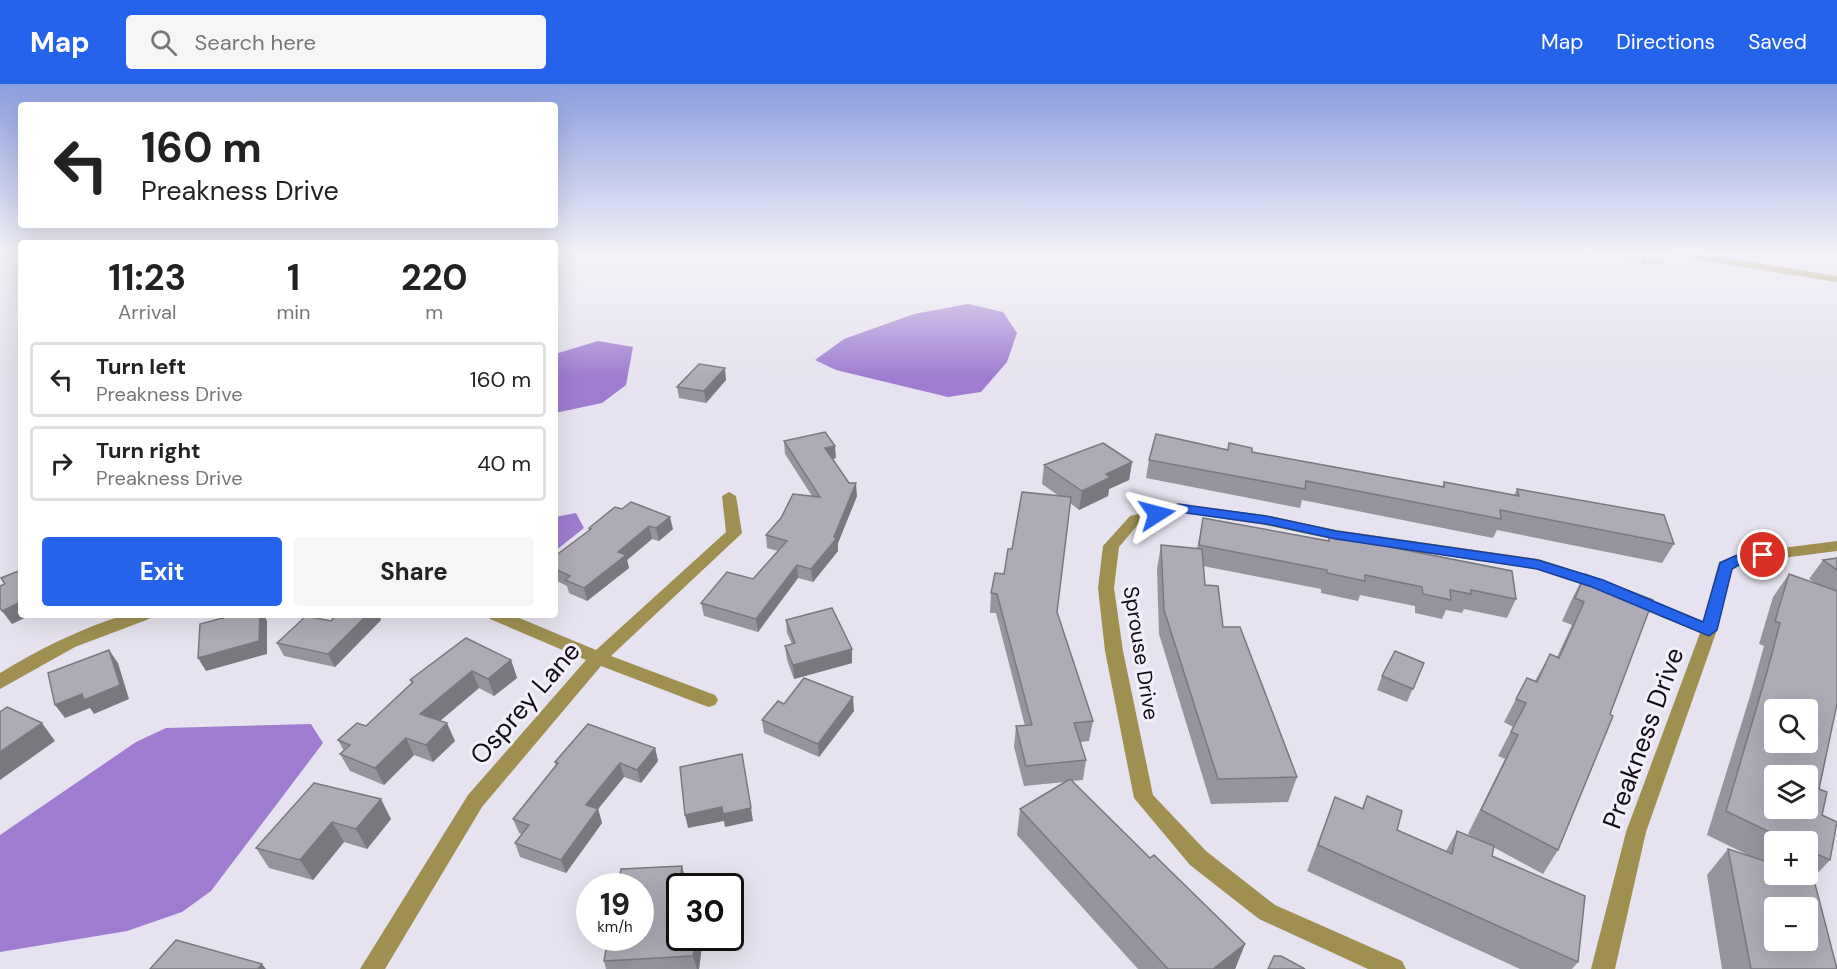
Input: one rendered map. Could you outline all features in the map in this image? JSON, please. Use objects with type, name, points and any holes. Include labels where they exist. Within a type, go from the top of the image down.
[{"type":"street","name":"Osprey Lane","points":[[372,969],[475,801],[598,658],[734,533],[729,496]]},
{"type":"street","name":"Sprouse Drive","points":[[1394,969],[1267,912],[1198,858],[1144,798],[1114,651],[1106,588],[1111,546],[1135,519],[1178,508],[1266,520],[1336,535],[1538,564],[1597,584],[1709,630]]},
{"type":"street","name":"Preakness Drive","points":[[1603,969],[1636,832],[1709,630],[1725,566],[1741,558],[1837,546]]},
{"type":"street","points":[[0,682],[47,651],[97,628],[132,618]]},
{"type":"street","points":[[503,618],[598,658],[709,700]]},
{"type":"shaded area","points":[[968,304],[1003,312],[1017,333],[1007,362],[981,392],[948,397],[836,370],[815,360],[844,339],[914,314]]},
{"type":"shaded area","points":[[598,341],[633,347],[626,385],[602,403],[558,412],[558,353]]},
{"type":"shaded area","points":[[576,513],[584,528],[558,549],[558,516]]},
{"type":"shaded area","points":[[311,724],[323,743],[211,891],[182,912],[127,931],[0,952],[0,835],[136,742],[166,728]]},
{"type":"building","points":[[699,364],[725,368],[704,391],[677,387]]},
{"type":"building","points":[[825,432],[835,446],[825,448],[849,483],[856,483],[834,537],[837,538],[811,569],[797,565],[756,619],[701,603],[727,572],[753,579],[787,541],[766,535],[781,518],[793,494],[820,497],[784,441]]},
{"type":"building","points":[[1156,434],[1228,450],[1229,443],[1252,448],[1252,452],[1444,487],[1444,482],[1519,496],[1517,489],[1664,515],[1674,544],[1500,510],[1501,519],[1306,481],[1305,489],[1149,460]]},
{"type":"building","points":[[1103,443],[1132,462],[1106,474],[1111,477],[1082,491],[1044,465]]},
{"type":"building","points":[[1022,492],[1071,497],[1057,612],[1093,721],[1074,723],[1086,760],[1026,766],[1016,726],[1032,725],[997,594],[991,593],[995,573],[1004,574],[1008,549],[1012,549]]},
{"type":"building","points":[[631,502],[670,517],[656,528],[649,526],[618,552],[626,555],[584,588],[565,580],[570,576],[558,570],[558,554],[615,507],[622,509]]},
{"type":"building","points":[[1203,518],[1329,541],[1329,535],[1512,571],[1516,599],[1471,590],[1471,594],[1450,590],[1451,600],[1423,594],[1422,587],[1365,575],[1365,581],[1327,573],[1327,570],[1199,545]]},
{"type":"building","points":[[1161,545],[1202,549],[1205,585],[1218,586],[1223,627],[1240,627],[1297,777],[1218,779],[1164,610]]},
{"type":"building","points":[[1837,558],[1837,570],[1823,560]]},
{"type":"building","points":[[18,571],[18,603],[2,611],[0,586],[5,584],[1,578]]},
{"type":"building","points":[[1585,574],[1653,600],[1610,714],[1613,716],[1558,850],[1481,810],[1518,735],[1511,732],[1526,703],[1516,699],[1527,678],[1537,682],[1550,654],[1559,658],[1584,602],[1575,598]]},
{"type":"building","points":[[1789,574],[1837,591],[1837,704],[1819,789],[1827,792],[1822,815],[1837,822],[1830,860],[1818,855],[1818,831],[1767,831],[1726,811],[1780,623],[1775,621]]},
{"type":"building","points":[[832,608],[852,649],[793,665],[785,646],[795,643],[786,620]]},
{"type":"building","points":[[223,618],[260,618],[259,641],[198,658],[200,624]]},
{"type":"building","points":[[304,618],[331,621],[334,618],[364,618],[328,654],[277,643]]},
{"type":"building","points":[[466,638],[511,660],[488,679],[472,671],[420,714],[447,723],[426,745],[406,738],[375,768],[340,754],[350,745],[338,740],[357,723],[366,726],[413,682],[410,680]]},
{"type":"building","points":[[109,650],[120,685],[84,700],[82,694],[55,705],[48,673]]},
{"type":"building","points":[[1395,651],[1424,663],[1413,689],[1382,676]]},
{"type":"building","points":[[804,678],[853,697],[818,744],[762,720],[778,701],[784,704]]},
{"type":"building","points":[[7,707],[42,723],[0,752],[0,712]]},
{"type":"building","points":[[588,724],[655,748],[637,770],[620,763],[586,805],[598,809],[561,860],[515,843],[529,825],[513,819],[558,763],[555,762]]},
{"type":"building","points":[[742,754],[751,808],[723,814],[722,807],[685,815],[680,767]]},
{"type":"building","points":[[1070,779],[1150,858],[1154,855],[1245,944],[1213,969],[1168,969],[1020,809]]},
{"type":"building","points":[[314,783],[381,799],[356,829],[332,822],[300,860],[256,848]]},
{"type":"building","points":[[1367,796],[1402,811],[1397,830],[1452,854],[1457,831],[1494,846],[1492,856],[1585,896],[1578,962],[1318,845],[1335,797],[1363,809]]},
{"type":"building","points":[[1728,849],[1764,861],[1764,885],[1815,885],[1837,969],[1751,969]]},
{"type":"building","points":[[682,866],[681,873],[666,873],[666,951],[694,951],[693,956],[604,961],[606,951],[654,951],[654,873],[620,873],[621,869]]},
{"type":"building","points":[[176,940],[262,964],[258,969],[150,969]]},
{"type":"building","points":[[1274,956],[1281,956],[1305,969],[1268,969]]},
{"type":"route","points":[[1157,514],[1178,508],[1266,520],[1336,535],[1538,564],[1597,584],[1709,630],[1725,566],[1741,558],[1763,555]]}]
